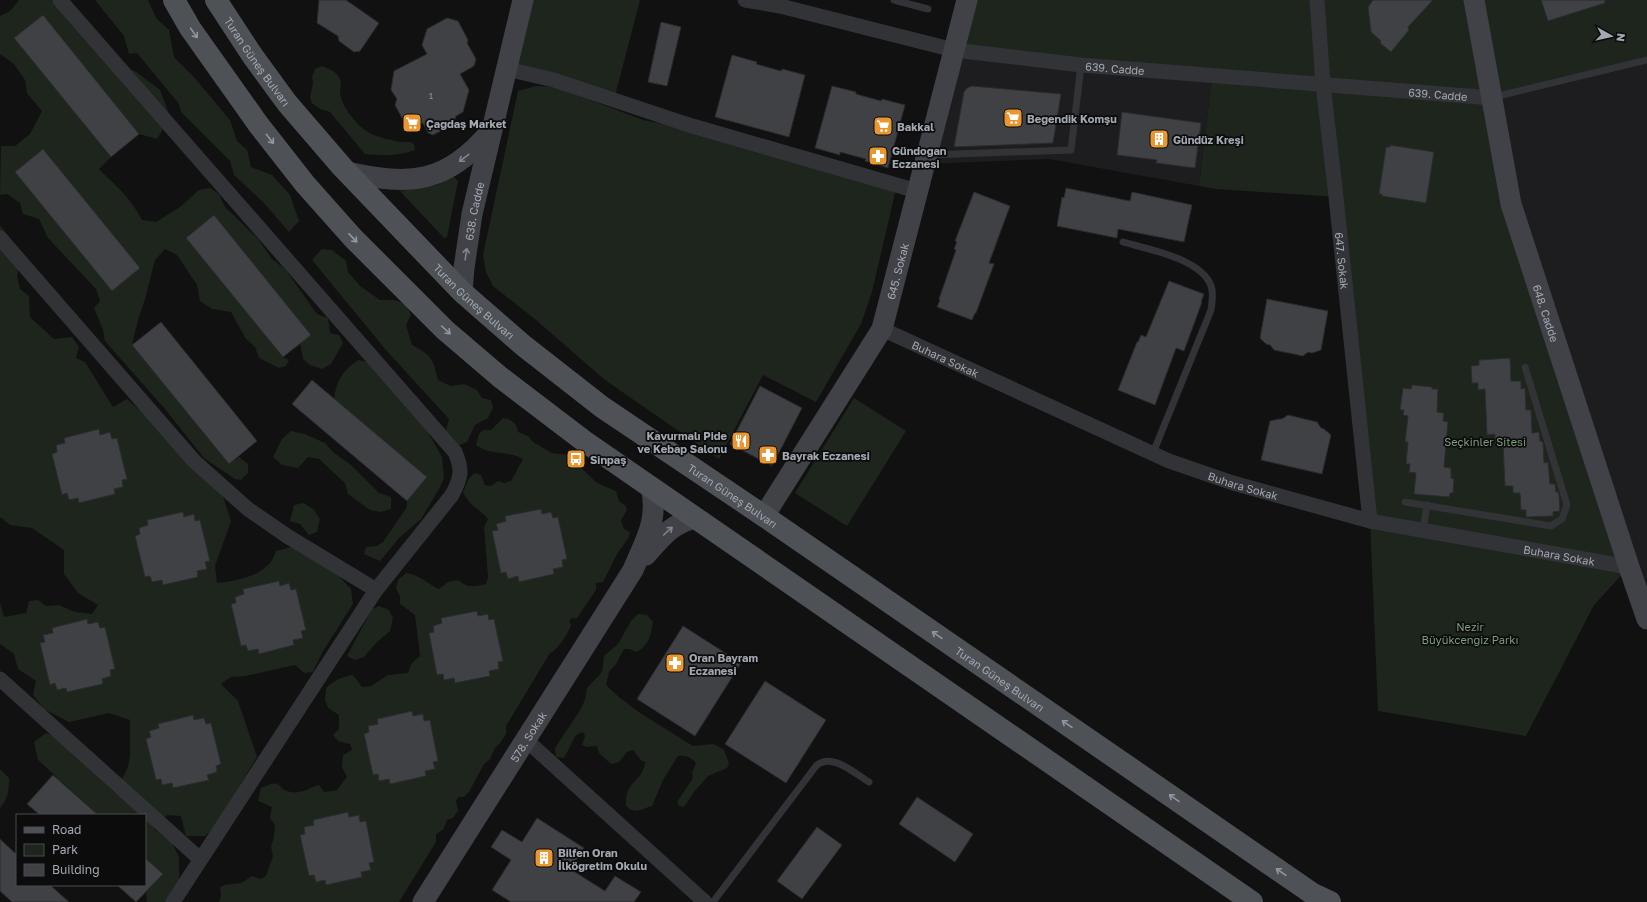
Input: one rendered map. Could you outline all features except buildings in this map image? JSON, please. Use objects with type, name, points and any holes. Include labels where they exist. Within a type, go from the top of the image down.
[{"type":"main road","points":[[174,0],[190,28],[223,76],[305,184],[353,238],[391,277],[445,330],[500,377],[584,441],[651,488],[1252,902]]},
{"type":"main road","name":"Turan Güneş Bulvarı","points":[[216,0],[252,55],[287,103],[347,172],[462,292],[524,346],[602,407],[764,516],[1323,899]]},
{"type":"street","points":[[60,0],[454,452],[459,462],[460,473],[458,483],[452,495],[376,590],[200,859],[174,902]]},
{"type":"street","name":"638. Cadde","points":[[462,292],[472,214],[523,0]]},
{"type":"street","name":"639. Cadde","points":[[745,0],[781,3],[954,50],[1081,65],[1492,98]]},
{"type":"street","name":"645. Sokak","points":[[764,516],[882,329],[967,0]]},
{"type":"street","name":"647. Sokak","points":[[1317,0],[1323,84],[1370,521]]},
{"type":"street","name":"648. Cadde","points":[[1474,0],[1511,204],[1647,619]]},
{"type":"street","points":[[507,69],[554,80],[689,126],[918,191]]},
{"type":"street","name":"638. Cadde","points":[[347,172],[367,177],[400,180],[426,177],[443,171],[462,160],[475,150],[492,130]]},
{"type":"street","points":[[0,238],[194,461],[254,514],[287,536],[376,590]]},
{"type":"street","name":"Buhara Sokak","points":[[882,329],[1169,461],[1233,483],[1370,521],[1629,567]]},
{"type":"street","points":[[633,570],[652,522],[654,504],[651,488]]},
{"type":"street","points":[[633,570],[666,532],[678,524],[695,518]]},
{"type":"street","name":"578. Sokak","points":[[423,902],[633,570]]},
{"type":"street","points":[[0,679],[200,859]]},
{"type":"street","points":[[526,740],[704,902]]},
{"type":"lane","points":[[894,0],[928,9]]},
{"type":"lane","points":[[1492,98],[1647,60]]},
{"type":"lane","points":[[927,155],[1071,150],[1081,65]]},
{"type":"lane","points":[[1123,242],[1186,261],[1202,271],[1211,286],[1213,297],[1211,310],[1153,453]]},
{"type":"lane","points":[[1405,502],[1551,526],[1562,519],[1567,505],[1525,367]]},
{"type":"lane","points":[[1423,530],[1427,505]]},
{"type":"lane","points":[[713,902],[820,762],[834,761],[869,782]]},
{"type":"shaded area","points":[[954,50],[1212,75],[1199,186],[1049,159],[924,164]]},
{"type":"shaded area","points":[[1647,60],[1647,619],[1511,204],[1492,98]]},
{"type":"green space","points":[[19,0],[69,0],[103,39],[109,65],[135,71],[160,90],[168,111],[162,131],[157,139],[139,134],[43,15],[15,38],[111,157],[99,169],[128,199],[142,220],[156,222],[180,207],[199,190],[210,188],[219,194],[225,207],[258,239],[272,259],[285,269],[317,314],[328,318],[330,333],[339,335],[343,343],[331,364],[322,369],[310,365],[303,359],[300,343],[283,357],[289,360],[286,366],[279,368],[259,358],[255,347],[246,339],[231,312],[212,309],[200,301],[197,285],[177,255],[165,249],[155,260],[132,345],[229,464],[239,457],[248,464],[248,473],[241,480],[235,479],[204,458],[165,409],[105,341],[103,330],[94,308],[100,301],[96,289],[48,238],[39,219],[23,214],[20,203],[7,194],[0,195],[1,146],[15,146],[30,134],[42,111],[27,93],[25,80],[14,64],[0,54],[0,16],[10,11]]},
{"type":"green space","points":[[95,0],[148,0],[156,18],[169,30],[174,57],[193,76],[230,120],[237,141],[247,150],[251,167],[272,175],[290,195],[299,221],[289,232],[263,202],[234,175],[230,161],[181,112],[179,104],[137,53],[129,54],[124,36]]},
{"type":"green space","points":[[523,0],[640,0],[614,100],[507,69]]},
{"type":"green space","points":[[967,0],[1647,0],[1647,60],[1492,98],[1511,204],[1629,567],[1594,605],[1526,736],[1378,711],[1370,521],[1336,197],[1216,189],[1199,186],[1212,76],[954,50]]},
{"type":"green space","points":[[322,66],[331,70],[339,77],[341,83],[340,93],[342,101],[351,116],[361,127],[382,138],[412,143],[414,144],[415,150],[390,155],[365,154],[330,112],[320,109],[312,103],[310,98],[313,83],[312,77],[315,69]]},
{"type":"green space","points":[[536,86],[556,87],[643,120],[687,129],[896,189],[872,292],[861,324],[816,402],[763,375],[719,459],[605,380],[536,320],[493,286],[486,272],[483,255],[518,91]]},
{"type":"green space","points":[[453,176],[458,181],[447,237],[444,238],[400,191],[437,185]]},
{"type":"green space","points":[[0,225],[22,254],[17,276],[20,289],[29,296],[30,317],[54,339],[72,337],[79,347],[76,358],[85,362],[113,407],[127,399],[150,419],[223,496],[231,521],[215,566],[217,583],[251,576],[269,564],[276,551],[292,547],[333,570],[351,589],[353,604],[323,651],[313,672],[304,673],[295,665],[246,676],[231,677],[221,684],[238,701],[257,757],[215,827],[205,836],[186,836],[181,816],[167,815],[154,829],[171,841],[179,857],[179,879],[166,902],[147,902],[146,893],[162,874],[146,859],[146,814],[97,814],[38,760],[34,742],[46,733],[54,736],[115,793],[128,767],[130,756],[130,720],[109,713],[69,722],[44,709],[33,695],[36,681],[18,669],[14,654],[0,644],[0,603],[4,617],[26,613],[29,601],[38,600],[46,606],[59,605],[75,612],[92,614],[98,605],[78,593],[64,574],[64,550],[32,528],[10,525],[0,517]]},
{"type":"green space","points":[[322,249],[332,250],[346,261],[348,272],[360,286],[380,300],[394,300],[406,304],[411,315],[406,325],[412,345],[431,358],[438,380],[451,386],[464,384],[477,390],[482,398],[491,400],[493,408],[488,418],[475,425],[467,442],[458,446],[445,434],[449,419],[386,350],[312,260]]},
{"type":"green space","points":[[358,360],[368,362],[421,423],[442,457],[444,478],[439,489],[421,519],[399,538],[380,561],[364,554],[366,547],[377,546],[383,542],[407,507],[407,501],[427,477],[334,399],[341,376]]},
{"type":"green space","points":[[854,398],[906,431],[847,526],[795,493]]},
{"type":"green space","points":[[503,418],[509,419],[513,422],[518,432],[528,436],[533,442],[552,453],[568,455],[597,483],[616,491],[619,501],[626,506],[627,510],[621,520],[624,529],[630,532],[629,537],[617,554],[603,582],[596,583],[596,590],[577,618],[572,618],[569,621],[571,625],[570,628],[556,649],[550,653],[506,726],[506,734],[495,748],[490,759],[484,764],[469,792],[464,797],[458,797],[456,801],[458,811],[453,818],[447,820],[443,830],[436,834],[436,842],[399,902],[219,902],[221,896],[220,888],[224,885],[241,883],[252,876],[260,879],[266,876],[273,856],[271,847],[275,825],[270,818],[272,807],[258,801],[261,788],[268,785],[277,784],[286,791],[295,792],[319,785],[324,792],[337,790],[347,777],[342,767],[343,755],[352,750],[350,744],[338,741],[333,735],[339,729],[339,715],[328,708],[325,700],[326,688],[338,679],[353,675],[362,687],[371,686],[388,675],[408,673],[411,664],[420,656],[415,615],[400,604],[400,597],[396,588],[398,580],[406,573],[419,577],[439,589],[448,582],[458,580],[461,583],[471,586],[486,584],[488,577],[484,527],[488,519],[468,501],[463,492],[469,478],[475,473],[481,475],[485,485],[491,486],[498,481],[504,483],[511,481],[523,459],[517,456],[487,451],[476,445],[479,434],[483,430],[491,430]]},
{"type":"green space","points":[[291,431],[305,434],[325,443],[333,452],[351,465],[379,493],[391,497],[391,509],[381,512],[370,510],[348,494],[345,483],[319,459],[308,457],[298,468],[282,465],[273,457],[282,439]]},
{"type":"green space","points":[[304,503],[314,510],[320,519],[317,532],[309,535],[300,524],[290,521],[294,505]]},
{"type":"green space","points":[[379,606],[389,610],[393,618],[390,631],[377,642],[364,657],[355,660],[347,656],[372,609]]},
{"type":"green space","points":[[638,614],[647,615],[653,622],[649,639],[647,643],[637,652],[624,649],[616,664],[609,672],[606,685],[640,713],[693,746],[714,744],[724,750],[729,763],[727,768],[708,776],[694,792],[684,807],[679,806],[677,802],[693,778],[692,773],[696,763],[688,757],[678,756],[663,780],[652,806],[635,811],[626,806],[626,798],[631,786],[644,768],[645,762],[641,760],[633,750],[627,752],[619,762],[611,764],[599,753],[597,746],[587,747],[582,745],[585,736],[583,732],[576,735],[564,758],[556,757],[555,748],[579,712],[585,700],[587,688],[602,672],[604,656],[618,644],[631,621]]},
{"type":"green space","points":[[0,769],[9,778],[9,786],[8,794],[0,808]]},
{"type":"place","name":"Beğendik Komşu","points":[[1013,118]]},
{"type":"place","name":"Çağdaş Market","points":[[412,123]]},
{"type":"place","name":"Bakkal","points":[[883,126]]},
{"type":"place","name":"Gündüz Kreşi","points":[[1159,139]]},
{"type":"place","name":"Gündoğan Eczanesi","points":[[878,156]]},
{"type":"place","name":"Kavurmalı Pide ve Kebap Salonu","points":[[741,441]]},
{"type":"place","name":"Bayrak Eczanesi","points":[[768,455]]},
{"type":"place","name":"Sinpaş","points":[[576,459]]},
{"type":"place","name":"Oran Bayram Eczanesi","points":[[675,663]]},
{"type":"place","name":"Bilfen Oran İlköğretim Okulu","points":[[544,858]]},
{"type":"park label","name":"Seçkinler Sitesi","points":[[1485,441]]},
{"type":"park label","name":"Nezir Büyükcengiz Parkı","points":[[1470,632]]}]
